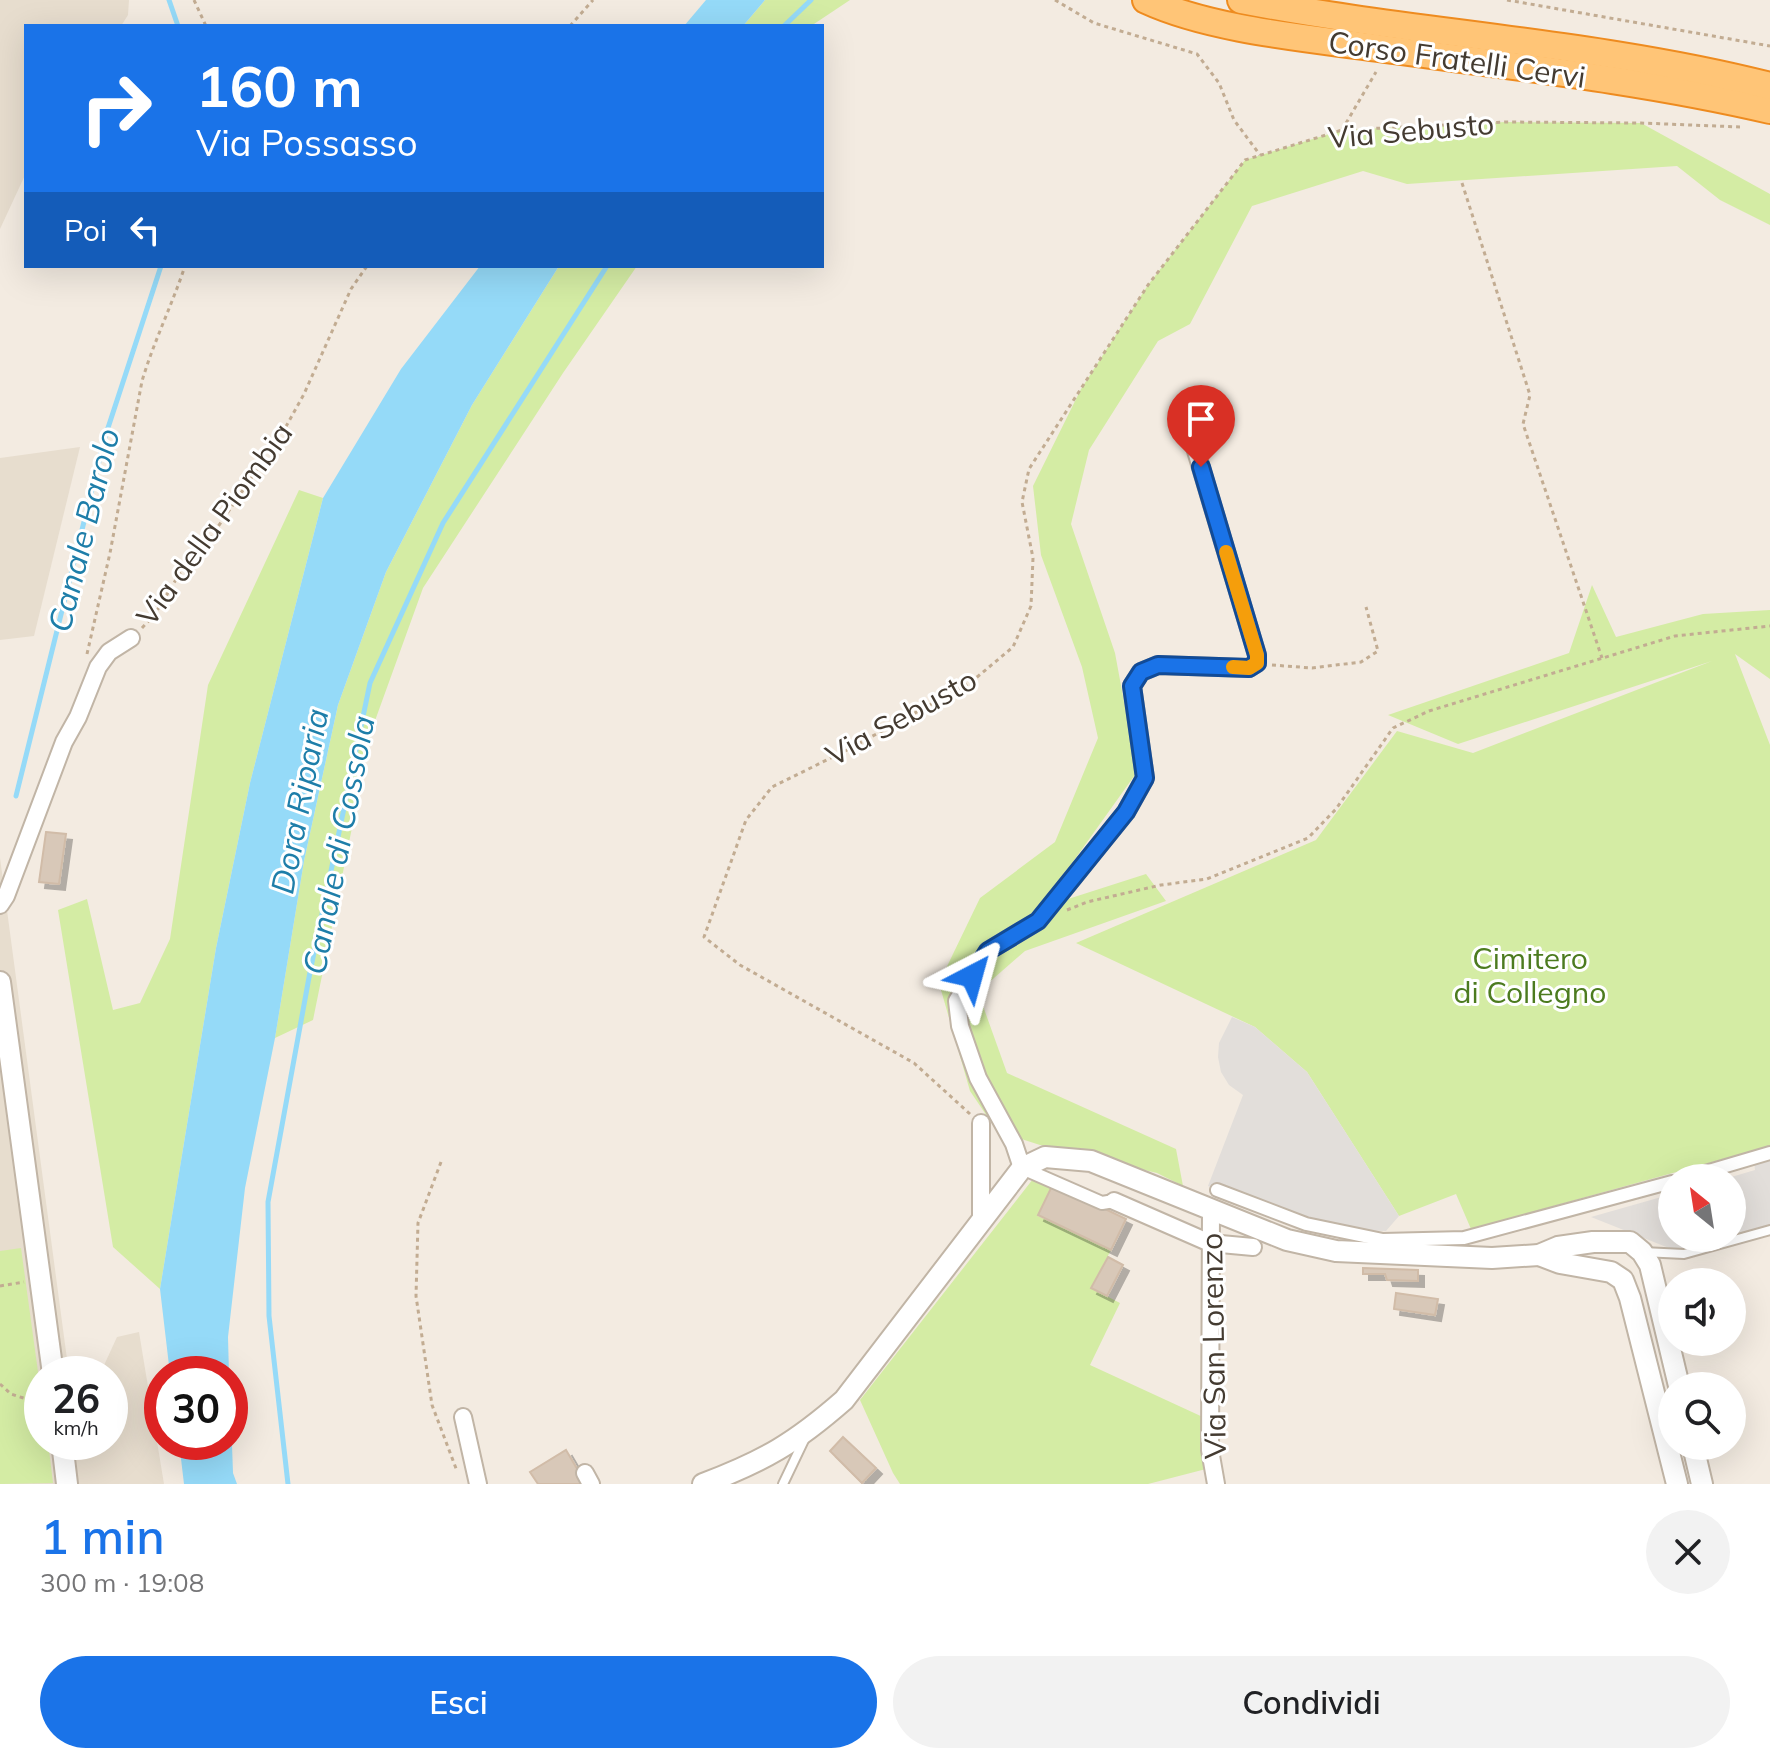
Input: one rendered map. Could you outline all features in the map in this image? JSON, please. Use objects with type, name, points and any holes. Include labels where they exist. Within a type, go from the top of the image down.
[{"type":"highway","name":"Corso Fratelli Cervi","points":[[1146,0],[1223,23],[1284,35],[1601,78],[1698,93],[1770,110]]},
{"type":"highway","name":"Corso Fratelli Cervi","points":[[1241,0],[1609,53],[1708,70],[1770,86]]},
{"type":"street","points":[[1193,441],[1257,663],[1249,668],[1158,665],[1141,672],[1132,686],[1145,778],[1126,812],[1038,921],[988,951],[957,1001],[960,1026],[978,1078],[1014,1144],[1022,1168],[1102,1203],[1114,1201],[1210,1243],[1253,1247]]},
{"type":"street","name":"Via della Piombia","points":[[0,905],[64,742],[78,717],[98,667],[109,652],[131,638]]},
{"type":"street","points":[[0,982],[51,1356]]},
{"type":"street","points":[[981,1123],[981,1223]]},
{"type":"street","points":[[1733,1164],[1770,1153]]},
{"type":"street","points":[[703,1484],[766,1459],[809,1431],[844,1400],[1022,1168],[1045,1157],[1091,1161],[1306,1224],[1383,1240],[1464,1238],[1658,1186]]},
{"type":"street","points":[[1214,1199],[1287,1240],[1336,1251],[1492,1258],[1539,1255],[1558,1247],[1593,1242],[1630,1242],[1642,1252],[1650,1265],[1676,1372]]},
{"type":"street","name":"Via San Lorenzo","points":[[1214,1199],[1210,1243],[1210,1450],[1216,1484]]},
{"type":"street","points":[[1539,1255],[1560,1263],[1611,1272],[1623,1280],[1677,1484]]},
{"type":"street","points":[[463,1417],[478,1484]]},
{"type":"street","points":[[64,1460],[67,1484]]},
{"type":"street","points":[[1696,1460],[1702,1484]]},
{"type":"lane","points":[[1642,1252],[1684,1254],[1770,1230]]},
{"type":"lane","points":[[783,1484],[809,1431]]},
{"type":"path","points":[[194,0],[205,24]]},
{"type":"path","points":[[572,24],[593,0]]},
{"type":"path","points":[[1055,0],[1094,23],[1197,54],[1219,83],[1234,120],[1260,155]]},
{"type":"path","points":[[1507,0],[1770,46]]},
{"type":"path","points":[[1342,130],[1376,72]]},
{"type":"path","name":"Via Sebusto","points":[[981,1123],[914,1063],[740,965],[704,937],[746,820],[772,787],[966,685],[1013,647],[1031,606],[1033,558],[1022,502],[1029,469],[1148,285],[1245,160],[1342,130],[1506,122],[1740,127]]},
{"type":"path","points":[[1462,183],[1530,395],[1523,424],[1602,658]]},
{"type":"path","points":[[87,655],[110,553],[142,381],[184,268]]},
{"type":"path","name":"Via della Piombia","points":[[131,638],[155,614],[180,573],[211,537],[284,430],[304,394],[351,289],[366,268]]},
{"type":"path","points":[[1257,663],[1312,668],[1361,662],[1378,651],[1366,607]]},
{"type":"path","points":[[1038,921],[1087,902],[1161,885],[1207,879],[1308,838],[1336,809],[1393,728],[1429,711],[1675,636],[1770,626]]},
{"type":"path","points":[[441,1162],[418,1223],[416,1296],[432,1405],[461,1479]]},
{"type":"path","points":[[0,1286],[41,1279]]},
{"type":"path","points":[[0,1384],[11,1394],[24,1398]]},
{"type":"shaded area","points":[[0,0],[129,0],[128,15],[122,24],[24,24],[24,177],[0,229]]},
{"type":"shaded area","points":[[80,447],[34,636],[0,640],[0,458]]},
{"type":"shaded area","points":[[0,858],[67,1356],[24,1356],[24,1460],[128,1460],[128,1356],[108,1356],[117,1337],[139,1332],[144,1362],[144,1460],[160,1460],[164,1484],[0,1484]]},
{"type":"shaded area","points":[[1232,1017],[1255,1027],[1307,1072],[1399,1216],[1386,1231],[1317,1229],[1208,1186],[1243,1095],[1229,1085],[1221,1072],[1218,1057],[1219,1043]]},
{"type":"shaded area","points":[[1770,1146],[1770,1229],[1746,1236],[1746,1173],[1755,1170],[1753,1152]]},
{"type":"shaded area","points":[[1658,1198],[1658,1244],[1591,1217]]},
{"type":"green space","points":[[765,0],[850,0],[814,24],[745,24]]},
{"type":"green space","points":[[1506,122],[1641,123],[1770,194],[1770,225],[1720,200],[1677,166],[1407,184],[1363,171],[1252,206],[1190,324],[1158,341],[1089,450],[1071,524],[1115,653],[1137,772],[1040,908],[1146,874],[1166,901],[1025,951],[978,992],[1007,1073],[1176,1149],[1183,1186],[1157,1173],[1040,1145],[997,1131],[970,1091],[939,983],[980,898],[1055,842],[1098,738],[1082,667],[1041,555],[1033,486],[1081,389],[1148,285],[1245,160],[1342,130]]},
{"type":"green space","points":[[558,268],[636,268],[423,588],[372,729],[313,1020],[275,1038],[304,861],[338,705],[386,572],[472,405]]},
{"type":"green space","points":[[299,490],[323,498],[250,783],[216,948],[160,1289],[113,1247],[58,910],[87,899],[113,1010],[140,1003],[170,939],[208,685]]},
{"type":"green space","name":"Cimitero di Collegno","points":[[1592,585],[1616,637],[1703,614],[1770,610],[1770,679],[1735,654],[1770,745],[1770,1146],[1705,1164],[1658,1164],[1658,1177],[1471,1229],[1456,1194],[1399,1216],[1307,1072],[1255,1027],[1076,943],[1316,840],[1397,731],[1473,753],[1712,661],[1458,744],[1388,715],[1569,653]]},
{"type":"green space","points":[[1033,1179],[1053,1184],[1038,1216],[1111,1250],[1091,1288],[1120,1303],[1090,1365],[1205,1418],[1206,1469],[1148,1484],[900,1484],[893,1473],[860,1400]]},
{"type":"green space","points":[[21,1248],[36,1356],[24,1356],[24,1460],[50,1460],[53,1483],[0,1484],[0,1251]]},
{"type":"water","points":[[706,0],[765,0],[745,24],[686,24]]},
{"type":"water","name":"Dora Riparia","points":[[478,268],[558,268],[472,405],[386,572],[338,705],[304,861],[275,1038],[245,1188],[229,1356],[168,1356],[160,1289],[216,948],[250,783],[323,498],[401,369]]},
{"type":"water","points":[[181,1460],[233,1460],[237,1484],[184,1484]]},
{"type":"building","points":[[46,832],[66,834],[59,884],[39,882]]},
{"type":"building","points":[[1053,1184],[1126,1219],[1111,1250],[1038,1215]]},
{"type":"building","points":[[1108,1257],[1123,1265],[1107,1296],[1091,1288]]},
{"type":"building","points":[[1363,1268],[1418,1270],[1418,1281],[1387,1280],[1385,1274],[1363,1274]]},
{"type":"building","points":[[1396,1293],[1438,1299],[1435,1315],[1394,1309]]},
{"type":"building","points":[[843,1437],[876,1468],[862,1483],[830,1451]]},
{"type":"building","points":[[566,1450],[586,1484],[538,1484],[530,1472]]},
{"type":"waterway","name":"Canale Barolo","points":[[169,0],[177,24]]},
{"type":"waterway","name":"Canale di Cossola","points":[[786,24],[811,0]]},
{"type":"waterway","name":"Canale Barolo","points":[[16,796],[105,437],[160,268]]},
{"type":"waterway","name":"Canale di Cossola","points":[[288,1484],[269,1316],[268,1202],[310,972],[370,683],[443,523],[606,268]]},
{"type":"slow traffic","points":[[1226,552],[1257,655],[1257,663],[1249,668],[1233,667]]},
{"type":"route","points":[[972,976],[988,951],[1038,921],[1126,812],[1145,778],[1132,686],[1141,672],[1158,665],[1249,668],[1257,663],[1201,467]]}]
